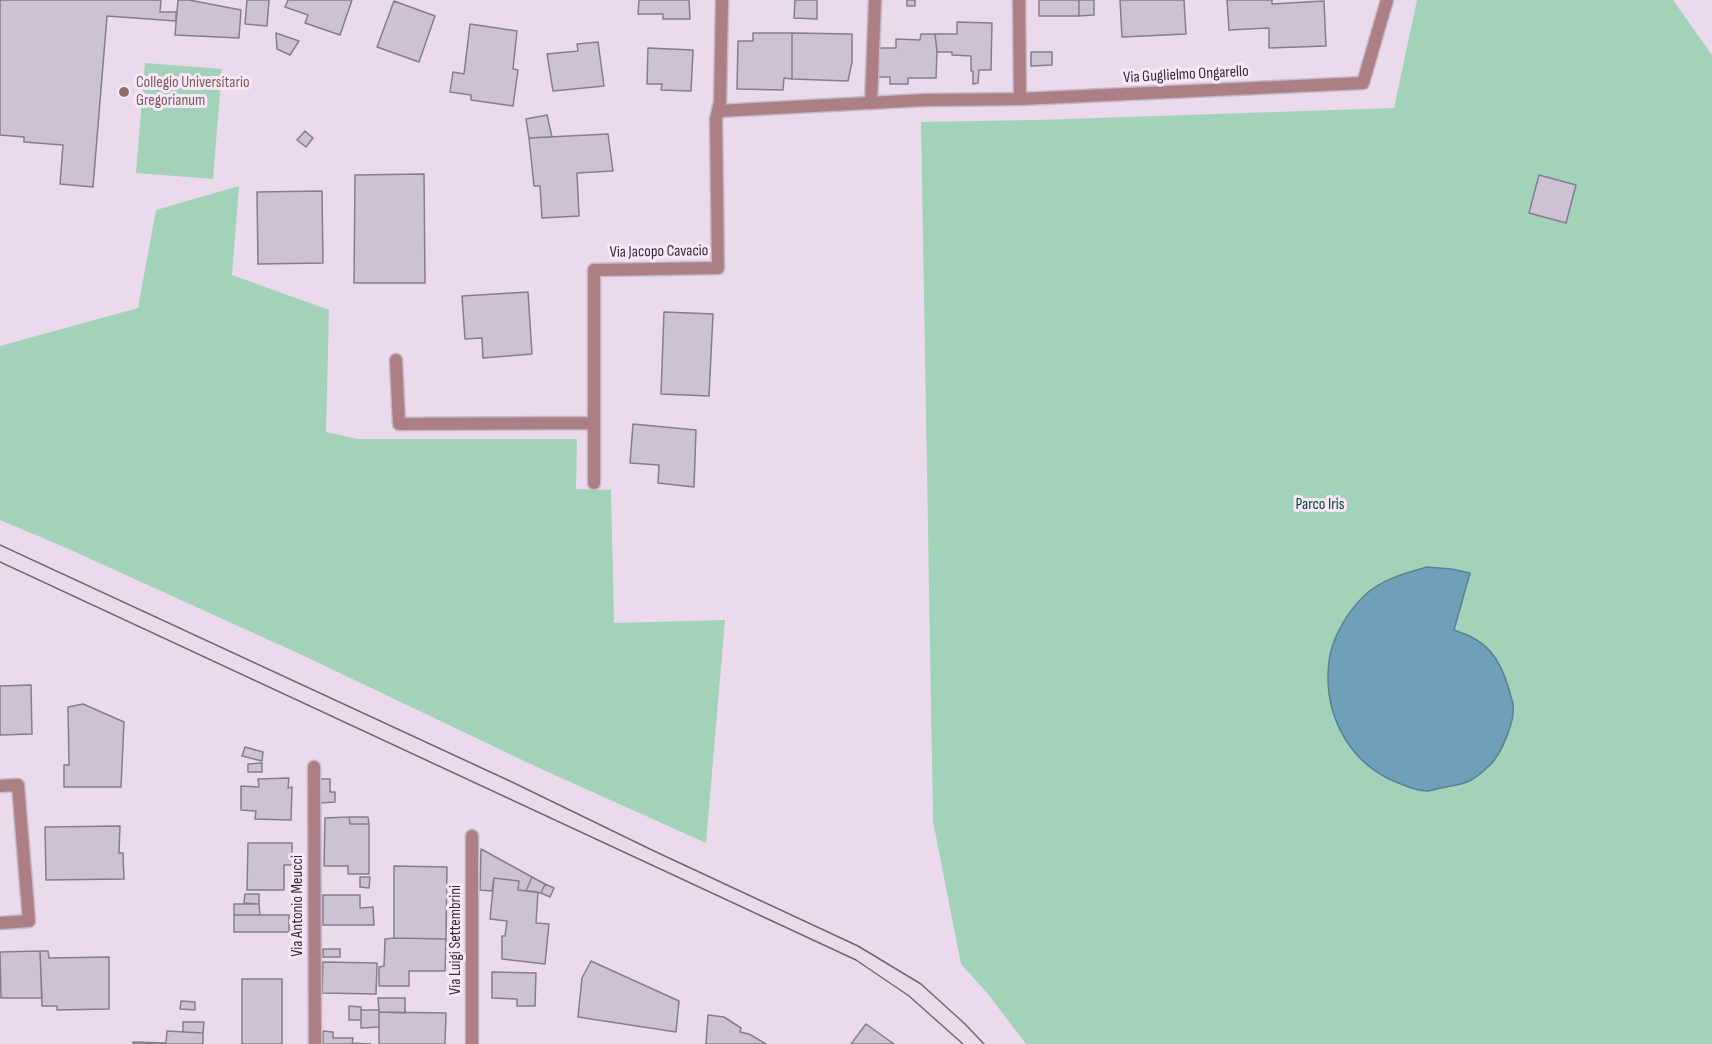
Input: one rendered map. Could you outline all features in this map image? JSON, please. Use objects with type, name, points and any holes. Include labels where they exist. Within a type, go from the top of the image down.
[{"type":"street","name":"Via Jacopo Cavacio","points":[[594,483],[594,270],[718,268],[716,118],[722,0]]},
{"type":"street","points":[[871,103],[875,0]]},
{"type":"street","points":[[1019,0],[1020,99]]},
{"type":"street","name":"Via Guglielmo Ongarello","points":[[718,111],[925,100],[1020,99],[1363,83],[1388,0]]},
{"type":"street","points":[[396,360],[399,424],[593,423]]},
{"type":"street","name":"Via Antonio Meucci","points":[[314,767],[315,1044]]},
{"type":"street","points":[[0,786],[18,785],[29,921],[0,923]]},
{"type":"street","name":"Via Luigi Settembrini","points":[[472,836],[472,1044]]},
{"type":"green space","name":"Parco Iris","points":[[1417,0],[1673,0],[1712,55],[1712,1044],[1026,1044],[988,994],[961,964],[933,821],[921,122],[1394,108]]},
{"type":"green space","points":[[145,63],[222,69],[213,179],[136,173]]},
{"type":"green space","points":[[239,186],[232,275],[329,310],[326,432],[358,439],[577,439],[576,489],[611,490],[614,623],[725,620],[706,843],[539,768],[302,655],[0,520],[0,346],[138,308],[156,210]]},
{"type":"water","points":[[1427,567],[1470,573],[1454,630],[1470,636],[1490,651],[1496,659],[1508,686],[1513,711],[1507,737],[1489,766],[1469,781],[1423,791],[1389,779],[1360,758],[1340,730],[1330,697],[1328,679],[1329,661],[1334,643],[1342,625],[1359,601],[1372,589],[1387,581]]},
{"type":"building","points":[[0,0],[161,0],[160,12],[176,12],[176,21],[107,16],[93,187],[60,184],[63,145],[24,142],[24,137],[0,135]]},
{"type":"building","points":[[178,0],[241,10],[239,38],[175,35]]},
{"type":"building","points":[[247,0],[269,0],[267,26],[245,24]]},
{"type":"building","points":[[288,0],[352,0],[340,35],[305,23],[308,15],[285,7]]},
{"type":"building","points":[[639,0],[689,0],[690,19],[663,19],[663,14],[638,14]]},
{"type":"building","points":[[795,0],[817,0],[817,19],[794,18]]},
{"type":"building","points":[[907,0],[915,0],[915,6],[907,6]]},
{"type":"building","points":[[1039,0],[1079,0],[1079,16],[1039,16]]},
{"type":"building","points":[[1079,0],[1094,0],[1094,15],[1079,16]]},
{"type":"building","points":[[1120,0],[1184,0],[1186,34],[1122,37]]},
{"type":"building","points":[[1227,0],[1272,0],[1272,4],[1324,1],[1326,46],[1269,48],[1269,28],[1229,30]]},
{"type":"building","points":[[394,1],[435,16],[419,62],[377,47]]},
{"type":"building","points":[[957,22],[992,23],[991,70],[979,70],[978,83],[973,84],[971,56],[937,52],[935,34],[957,34]]},
{"type":"building","points":[[470,24],[517,31],[513,69],[518,70],[513,106],[471,100],[471,95],[450,92],[453,72],[464,74]]},
{"type":"building","points":[[276,33],[299,41],[290,55],[277,49]]},
{"type":"building","points":[[753,33],[792,33],[792,79],[784,78],[783,90],[737,89],[738,41],[753,41]]},
{"type":"building","points":[[792,33],[852,34],[852,62],[848,81],[792,79]]},
{"type":"building","points":[[921,34],[935,34],[936,78],[908,78],[908,84],[890,84],[890,77],[878,77],[879,48],[896,48],[896,39],[920,40]]},
{"type":"building","points":[[598,42],[604,86],[553,91],[547,54],[578,51],[577,44]]},
{"type":"building","points":[[648,48],[693,50],[691,91],[661,90],[662,84],[647,84]]},
{"type":"building","points":[[1031,52],[1052,52],[1052,65],[1031,66]]},
{"type":"building","points":[[547,115],[552,137],[529,138],[526,119]]},
{"type":"building","points":[[305,131],[313,138],[306,147],[297,140]]},
{"type":"building","points":[[608,134],[613,171],[577,173],[579,216],[542,218],[540,186],[534,186],[529,138]]},
{"type":"building","points":[[424,174],[425,283],[354,283],[355,175]]},
{"type":"building","points":[[1539,175],[1576,185],[1566,223],[1529,213]]},
{"type":"building","points":[[322,191],[323,263],[258,264],[257,192]]},
{"type":"building","points":[[528,292],[532,354],[483,358],[482,338],[465,339],[462,296]]},
{"type":"building","points":[[664,312],[713,314],[709,396],[661,394]]},
{"type":"building","points":[[633,424],[696,430],[694,487],[658,483],[659,465],[630,463]]},
{"type":"building","points":[[31,685],[32,734],[0,735],[0,686]]},
{"type":"building","points":[[83,704],[124,722],[121,787],[64,787],[64,765],[69,765],[68,707]]},
{"type":"building","points":[[245,747],[263,752],[262,761],[242,756]]},
{"type":"building","points":[[262,763],[262,772],[248,772],[248,764]]},
{"type":"building","points":[[289,778],[288,788],[292,787],[291,820],[255,819],[256,811],[241,810],[241,786],[259,787],[258,779]]},
{"type":"building","points":[[320,779],[330,779],[330,792],[335,792],[335,802],[320,803]]},
{"type":"building","points":[[349,817],[368,817],[369,824],[350,824]]},
{"type":"building","points":[[349,817],[350,824],[369,824],[369,874],[348,874],[348,866],[324,866],[325,818]]},
{"type":"building","points":[[120,826],[119,853],[123,853],[124,879],[46,880],[45,827]]},
{"type":"building","points":[[248,843],[292,843],[292,865],[284,865],[284,890],[247,890]]},
{"type":"building","points":[[481,849],[532,877],[526,891],[518,890],[519,881],[494,878],[492,891],[480,890]]},
{"type":"building","points":[[394,866],[447,867],[446,939],[394,938]]},
{"type":"building","points":[[360,877],[370,877],[369,888],[360,887]]},
{"type":"building","points":[[532,877],[545,884],[541,893],[526,891]]},
{"type":"building","points":[[494,878],[519,881],[518,890],[538,892],[536,923],[549,924],[545,964],[502,959],[502,936],[505,936],[507,921],[490,919]]},
{"type":"building","points":[[545,884],[554,888],[550,897],[541,893]]},
{"type":"building","points":[[245,894],[259,894],[259,904],[244,903]]},
{"type":"building","points":[[323,895],[360,895],[360,908],[373,907],[374,925],[323,925]]},
{"type":"building","points":[[234,904],[259,904],[260,915],[234,915]]},
{"type":"building","points":[[234,915],[289,915],[289,932],[234,932]]},
{"type":"building","points":[[385,939],[446,939],[445,971],[409,971],[409,986],[379,986],[379,967],[384,966]]},
{"type":"building","points":[[323,949],[340,949],[340,957],[323,957]]},
{"type":"building","points":[[40,951],[48,951],[49,958],[109,957],[109,1009],[57,1010],[57,1006],[42,1006]]},
{"type":"building","points":[[40,951],[42,998],[1,998],[0,952]]},
{"type":"building","points":[[591,961],[679,1001],[676,1032],[578,1017],[582,978]]},
{"type":"building","points":[[323,962],[377,963],[376,994],[322,993]]},
{"type":"building","points":[[492,972],[536,973],[535,1006],[517,1006],[517,999],[492,998]]},
{"type":"building","points":[[242,979],[282,979],[282,1044],[242,1044]]},
{"type":"building","points":[[378,998],[405,998],[405,1013],[379,1012]]},
{"type":"building","points":[[181,1001],[195,1002],[195,1010],[180,1009]]},
{"type":"building","points":[[349,1006],[361,1007],[361,1020],[349,1020]]},
{"type":"building","points":[[361,1010],[379,1010],[379,1027],[361,1028]]},
{"type":"building","points":[[379,1012],[446,1013],[445,1044],[379,1044]]},
{"type":"building","points":[[708,1015],[724,1017],[741,1028],[740,1032],[749,1034],[766,1044],[706,1044]]},
{"type":"building","points":[[183,1022],[204,1022],[203,1033],[183,1032]]},
{"type":"building","points":[[866,1024],[894,1044],[851,1044]]},
{"type":"building","points":[[167,1031],[203,1033],[203,1044],[133,1044],[133,1042],[166,1043]]},
{"type":"building","points":[[323,1031],[333,1032],[333,1038],[353,1038],[352,1043],[371,1044],[323,1044]]},
{"type":"tram line","points":[[0,545],[512,782],[858,946],[921,984],[984,1044]]},
{"type":"tram line","points":[[0,562],[856,960],[909,996],[963,1044]]},
{"type":"place","name":"Collegio Universitario Gregorianum","points":[[124,92]]}]
